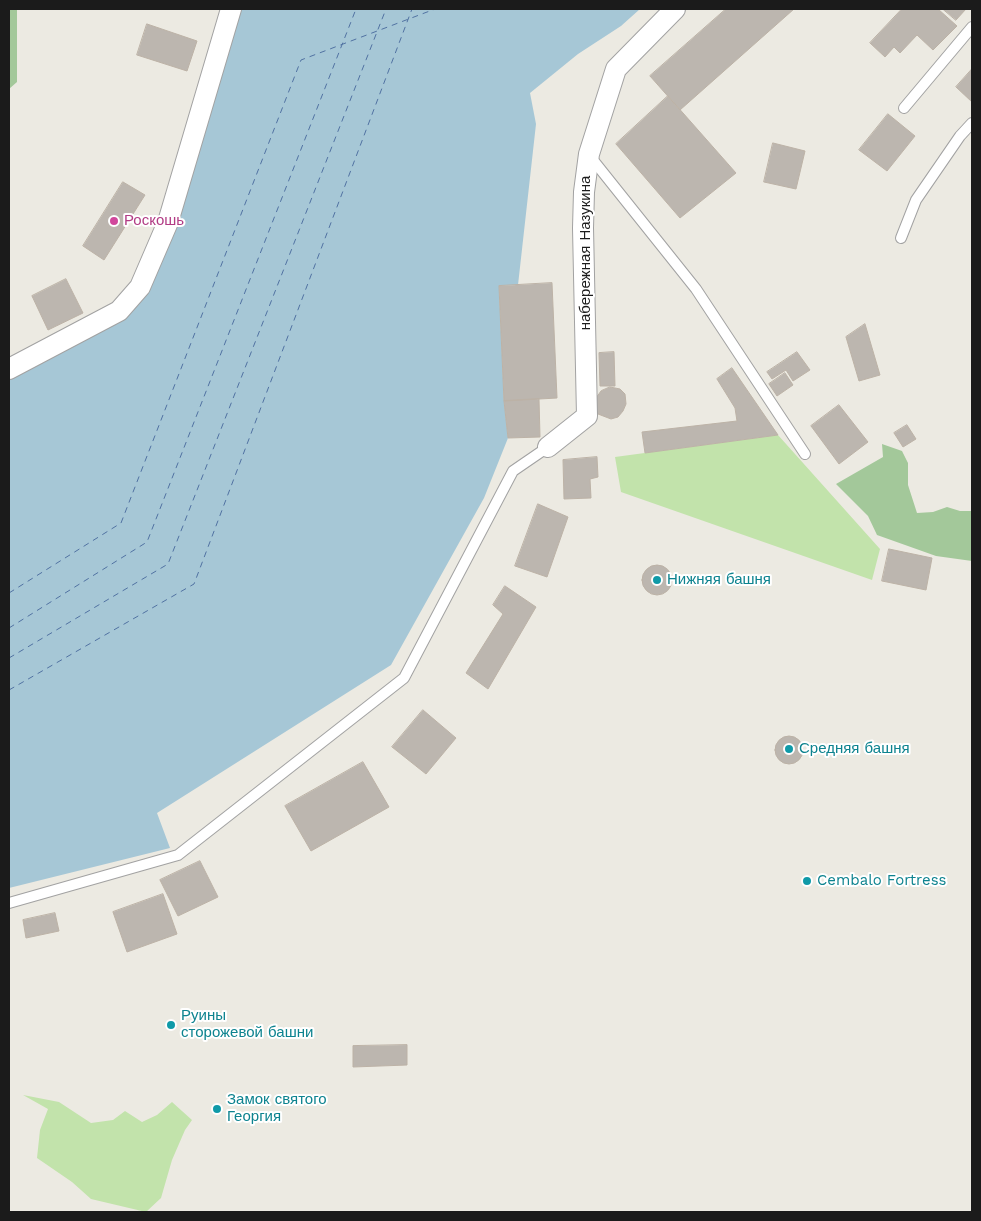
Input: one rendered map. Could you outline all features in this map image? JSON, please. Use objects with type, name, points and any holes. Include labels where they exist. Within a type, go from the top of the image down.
[{"type":"street","points":[[9,369],[119,311],[140,286],[168,222],[231,9]]},
{"type":"street","name":"набережная Назукина","points":[[548,447],[587,416],[583,228],[588,154],[616,69],[675,9]]},
{"type":"lane","points":[[904,108],[972,27]]},
{"type":"lane","points":[[901,238],[916,200],[960,136],[972,123]]},
{"type":"lane","points":[[588,154],[696,289],[805,454]]},
{"type":"lane","points":[[9,902],[178,855],[404,678],[513,471],[548,447]]},
{"type":"green space","points":[[9,9],[17,9],[17,82],[9,89]]},
{"type":"green space","points":[[778,435],[880,549],[872,580],[621,492],[615,457]]},
{"type":"green space","points":[[882,444],[902,451],[908,463],[908,485],[917,513],[933,512],[947,507],[960,511],[972,511],[972,561],[936,556],[877,535],[868,516],[836,484],[883,457]]},
{"type":"green space","points":[[23,1095],[59,1102],[91,1123],[113,1120],[125,1111],[142,1122],[157,1115],[172,1102],[192,1120],[185,1130],[172,1160],[161,1198],[146,1212],[91,1199],[72,1182],[37,1158],[40,1130],[48,1109]]},
{"type":"water","points":[[239,9],[640,9],[621,26],[578,54],[530,93],[536,124],[518,285],[499,286],[504,401],[508,438],[484,498],[391,665],[157,813],[170,848],[9,888],[9,374],[125,314]]},
{"type":"building","points":[[726,9],[794,9],[680,110],[650,76]]},
{"type":"building","points":[[902,9],[938,9],[957,26],[933,50],[917,35],[900,53],[894,47],[885,57],[870,43]]},
{"type":"building","points":[[943,9],[966,9],[956,20]]},
{"type":"building","points":[[147,24],[197,41],[187,71],[137,55]]},
{"type":"building","points":[[972,69],[972,102],[956,87]]},
{"type":"building","points":[[668,96],[736,173],[680,218],[616,144]]},
{"type":"building","points":[[888,114],[915,136],[887,171],[859,150]]},
{"type":"building","points":[[773,143],[805,151],[796,189],[764,182]]},
{"type":"building","name":"Роскошь","points":[[123,182],[145,195],[104,260],[83,246]]},
{"type":"building","points":[[66,279],[83,313],[48,330],[32,296]]},
{"type":"building","points":[[552,283],[557,398],[504,401],[499,286]]},
{"type":"building","points":[[865,324],[880,375],[859,381],[846,337]]},
{"type":"building","points":[[614,352],[615,386],[600,386],[599,353]]},
{"type":"building","points":[[797,352],[810,370],[793,381],[786,370],[772,379],[767,372]]},
{"type":"building","points":[[732,368],[778,435],[645,453],[642,432],[737,421],[735,408],[717,379]]},
{"type":"building","points":[[785,373],[793,385],[777,396],[769,384]]},
{"type":"building","points":[[610,387],[620,389],[625,394],[626,404],[618,417],[611,419],[598,414],[595,405],[596,398],[601,391]]},
{"type":"building","points":[[539,399],[540,437],[508,438],[504,401]]},
{"type":"building","points":[[839,405],[868,442],[839,464],[811,426]]},
{"type":"building","points":[[907,425],[916,439],[903,447],[894,433]]},
{"type":"building","points":[[597,457],[598,477],[590,479],[591,498],[564,499],[563,460]]},
{"type":"building","points":[[538,504],[568,517],[547,577],[515,566]]},
{"type":"building","points":[[889,549],[932,558],[926,590],[882,581]]},
{"type":"building","name":"Нижняя башня","points":[[657,565],[667,570],[672,580],[667,590],[657,595],[647,590],[642,580],[647,570]]},
{"type":"building","points":[[505,586],[536,607],[488,689],[466,673],[503,614],[493,605]]},
{"type":"building","points":[[423,710],[456,738],[426,774],[392,747]]},
{"type":"building","name":"Средняя башня","points":[[789,736],[799,740],[803,750],[799,760],[789,764],[779,760],[775,750],[779,740]]},
{"type":"building","points":[[363,762],[389,807],[311,851],[285,806]]},
{"type":"building","points":[[200,861],[218,897],[178,916],[160,880]]},
{"type":"building","points":[[163,894],[177,934],[127,952],[113,912]]},
{"type":"building","points":[[55,913],[59,931],[26,938],[23,920]]},
{"type":"building","points":[[407,1045],[407,1065],[353,1067],[353,1046]]},
{"type":"ferry route","points":[[9,628],[147,542],[356,9]]},
{"type":"ferry route","points":[[9,658],[168,564],[386,9]]},
{"type":"ferry route","points":[[9,690],[194,584],[412,9]]},
{"type":"ferry route","points":[[9,593],[121,523],[301,60],[435,9]]},
{"type":"place","name":"Роскошь","points":[[114,221]]},
{"type":"place","name":"Нижняя башня","points":[[657,580]]},
{"type":"place","name":"Средняя башня","points":[[789,749]]},
{"type":"place","name":"Cembalo Fortress","points":[[807,881]]},
{"type":"place","name":"Руины сторожевой башни","points":[[171,1025]]},
{"type":"place","name":"Замок святого Георгия","points":[[217,1109]]}]
